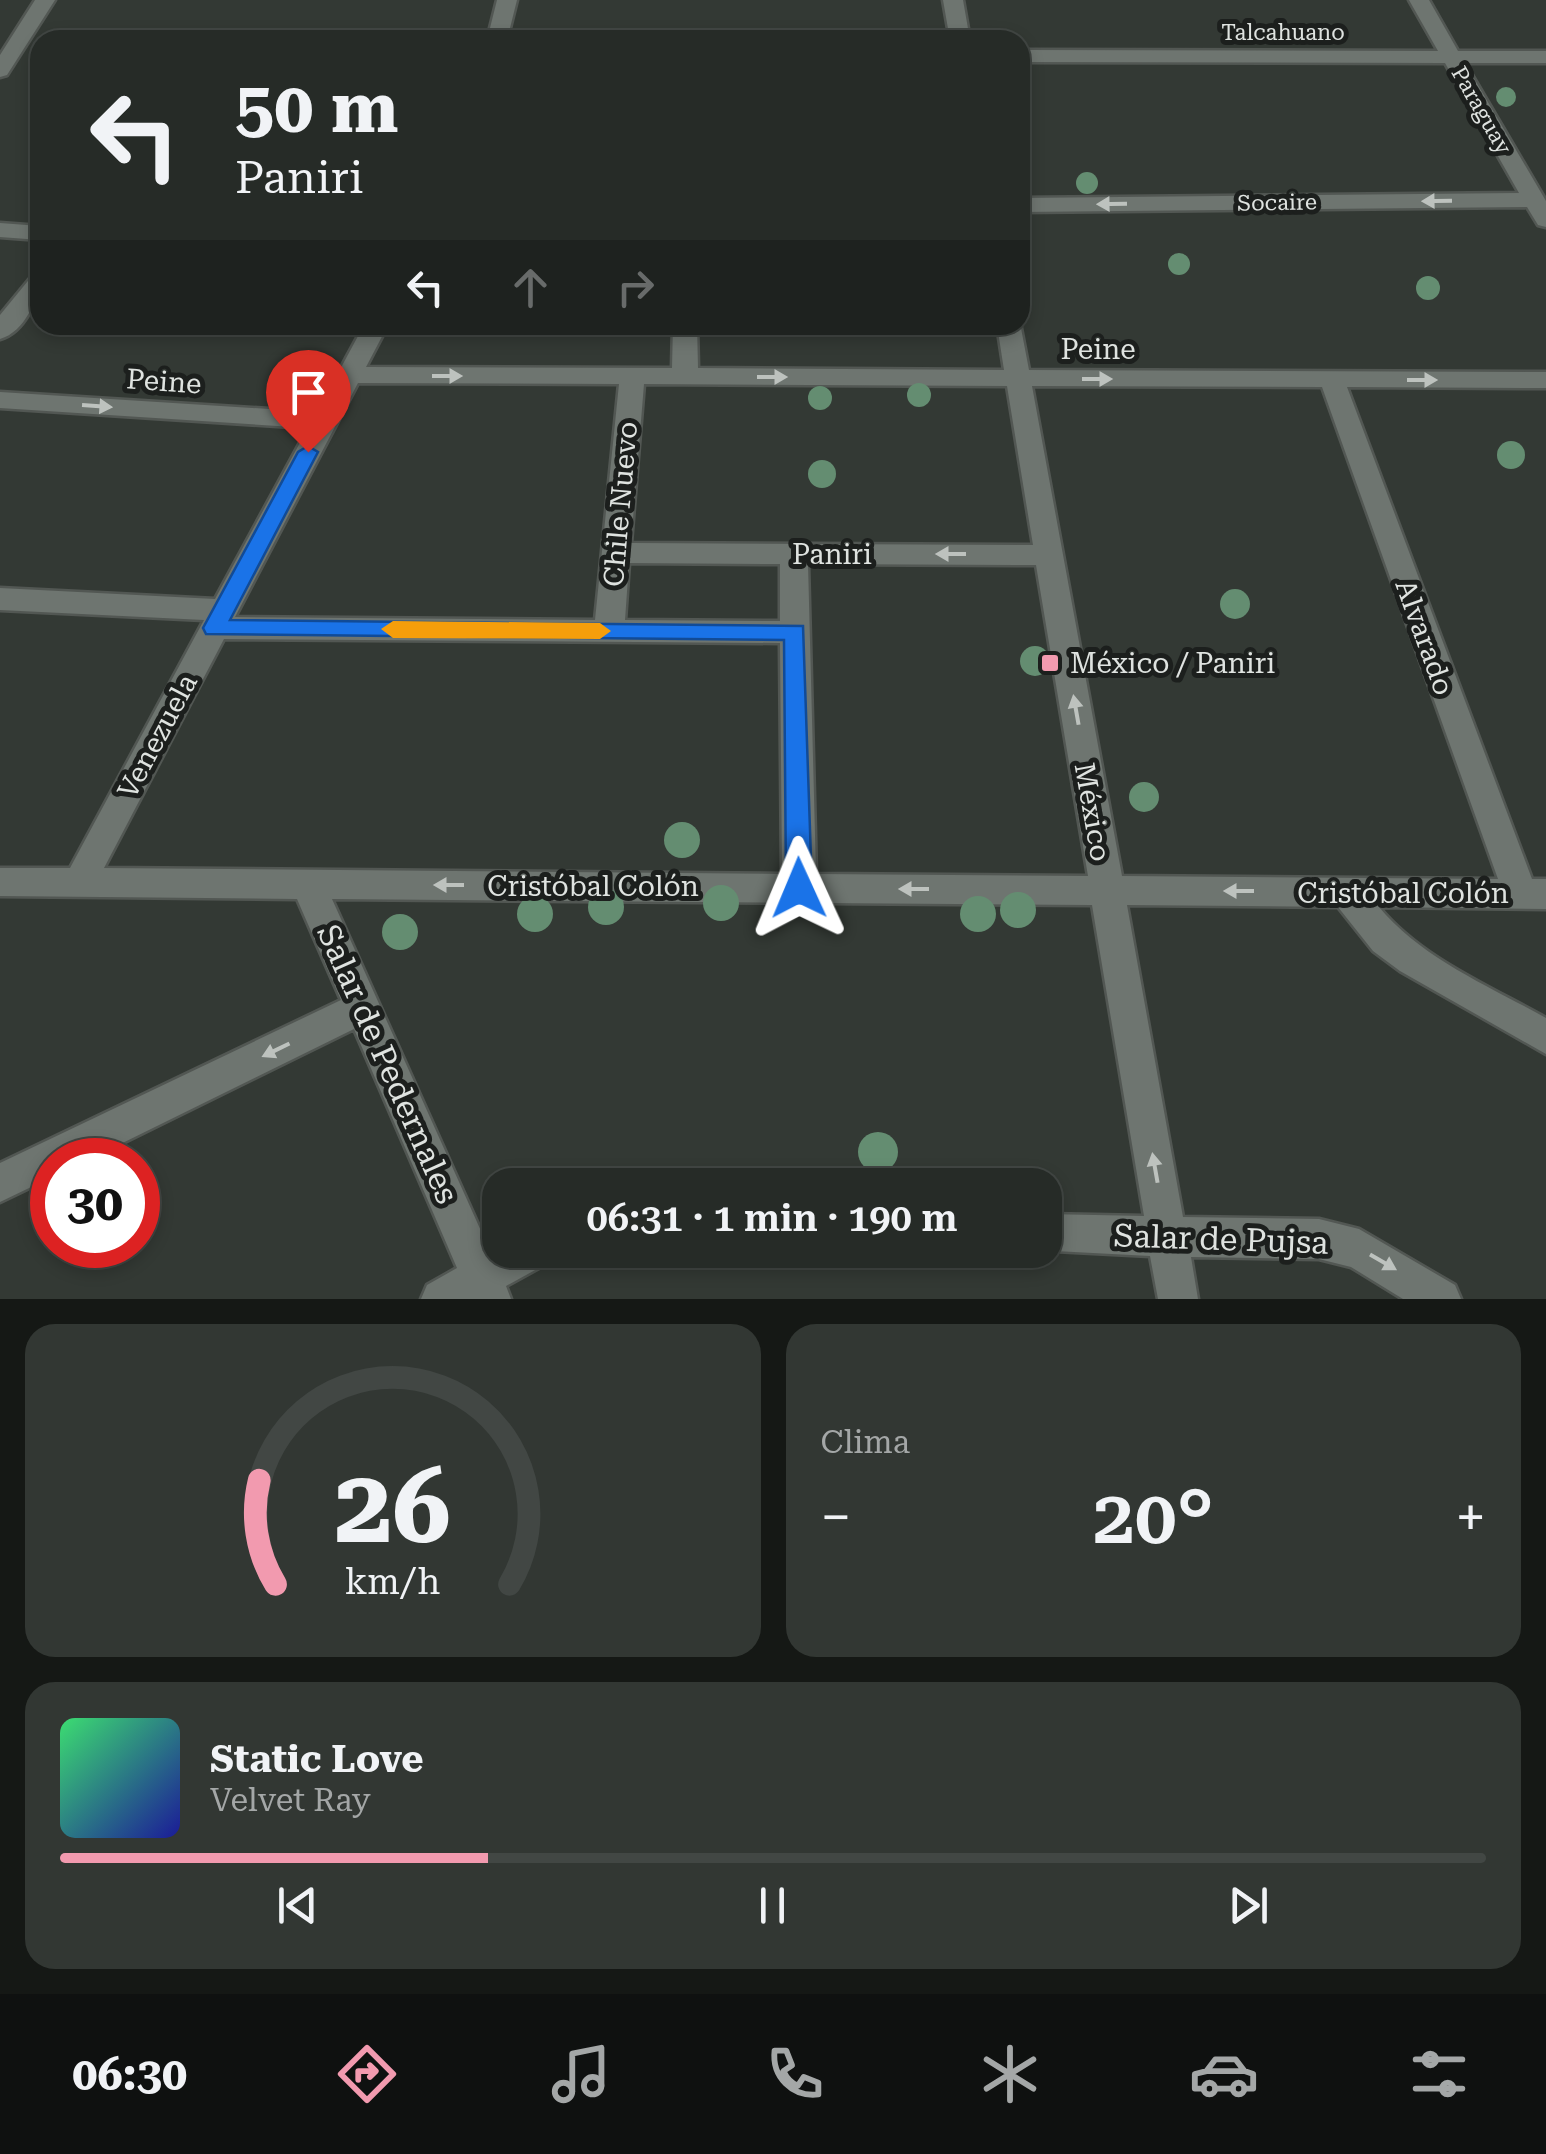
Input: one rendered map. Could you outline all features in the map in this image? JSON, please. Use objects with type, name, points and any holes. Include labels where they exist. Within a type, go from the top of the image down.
[{"type":"street","points":[[0,71],[8,45],[45,0]]},
{"type":"street","points":[[500,30],[507,0]]},
{"type":"street","points":[[953,0],[958,30]]},
{"type":"street","name":"Paraguay","points":[[1419,0],[1542,212]]},
{"type":"street","name":"Talcahuano","points":[[1030,56],[1546,57]]},
{"type":"street","name":"Socaire","points":[[1030,204],[1542,212]]},
{"type":"street","points":[[0,230],[30,233]]},
{"type":"street","points":[[0,331],[30,294]]},
{"type":"street","name":"Venezuela","points":[[79,883],[371,335]]},
{"type":"street","points":[[684,335],[685,377]]},
{"type":"street","name":"México","points":[[1011,335],[1178,1299]]},
{"type":"street","name":"Peine","points":[[350,375],[1546,380]]},
{"type":"street","name":"Chile Nuevo","points":[[609,631],[632,377]]},
{"type":"street","name":"Alvarado","points":[[1332,380],[1533,894]]},
{"type":"street","name":"Peine","points":[[0,400],[324,421]]},
{"type":"street","name":"Paniri","points":[[616,553],[1049,555]]},
{"type":"street","points":[[794,554],[799,888]]},
{"type":"street","points":[[0,599],[219,619],[609,631],[795,632]]},
{"type":"street","name":"Cristóbal Colón","points":[[0,882],[1533,894]]},
{"type":"street","name":"Salar de Pedernales","points":[[308,884],[486,1288]]},
{"type":"street","points":[[1346,892],[1384,940],[1546,1037]]},
{"type":"street","points":[[0,1183],[364,1008]]},
{"type":"street","name":"Salar de Pujsa","points":[[1062,1234],[1275,1235],[1341,1243],[1386,1263],[1441,1299]]},
{"type":"street","points":[[441,1299],[486,1288],[510,1268]]},
{"type":"slow traffic","points":[[393,629],[600,631]]},
{"type":"place","name":"México / Paniri","points":[[1050,663]]},
{"type":"route","points":[[308,452],[214,628],[795,632],[799,888]]}]
